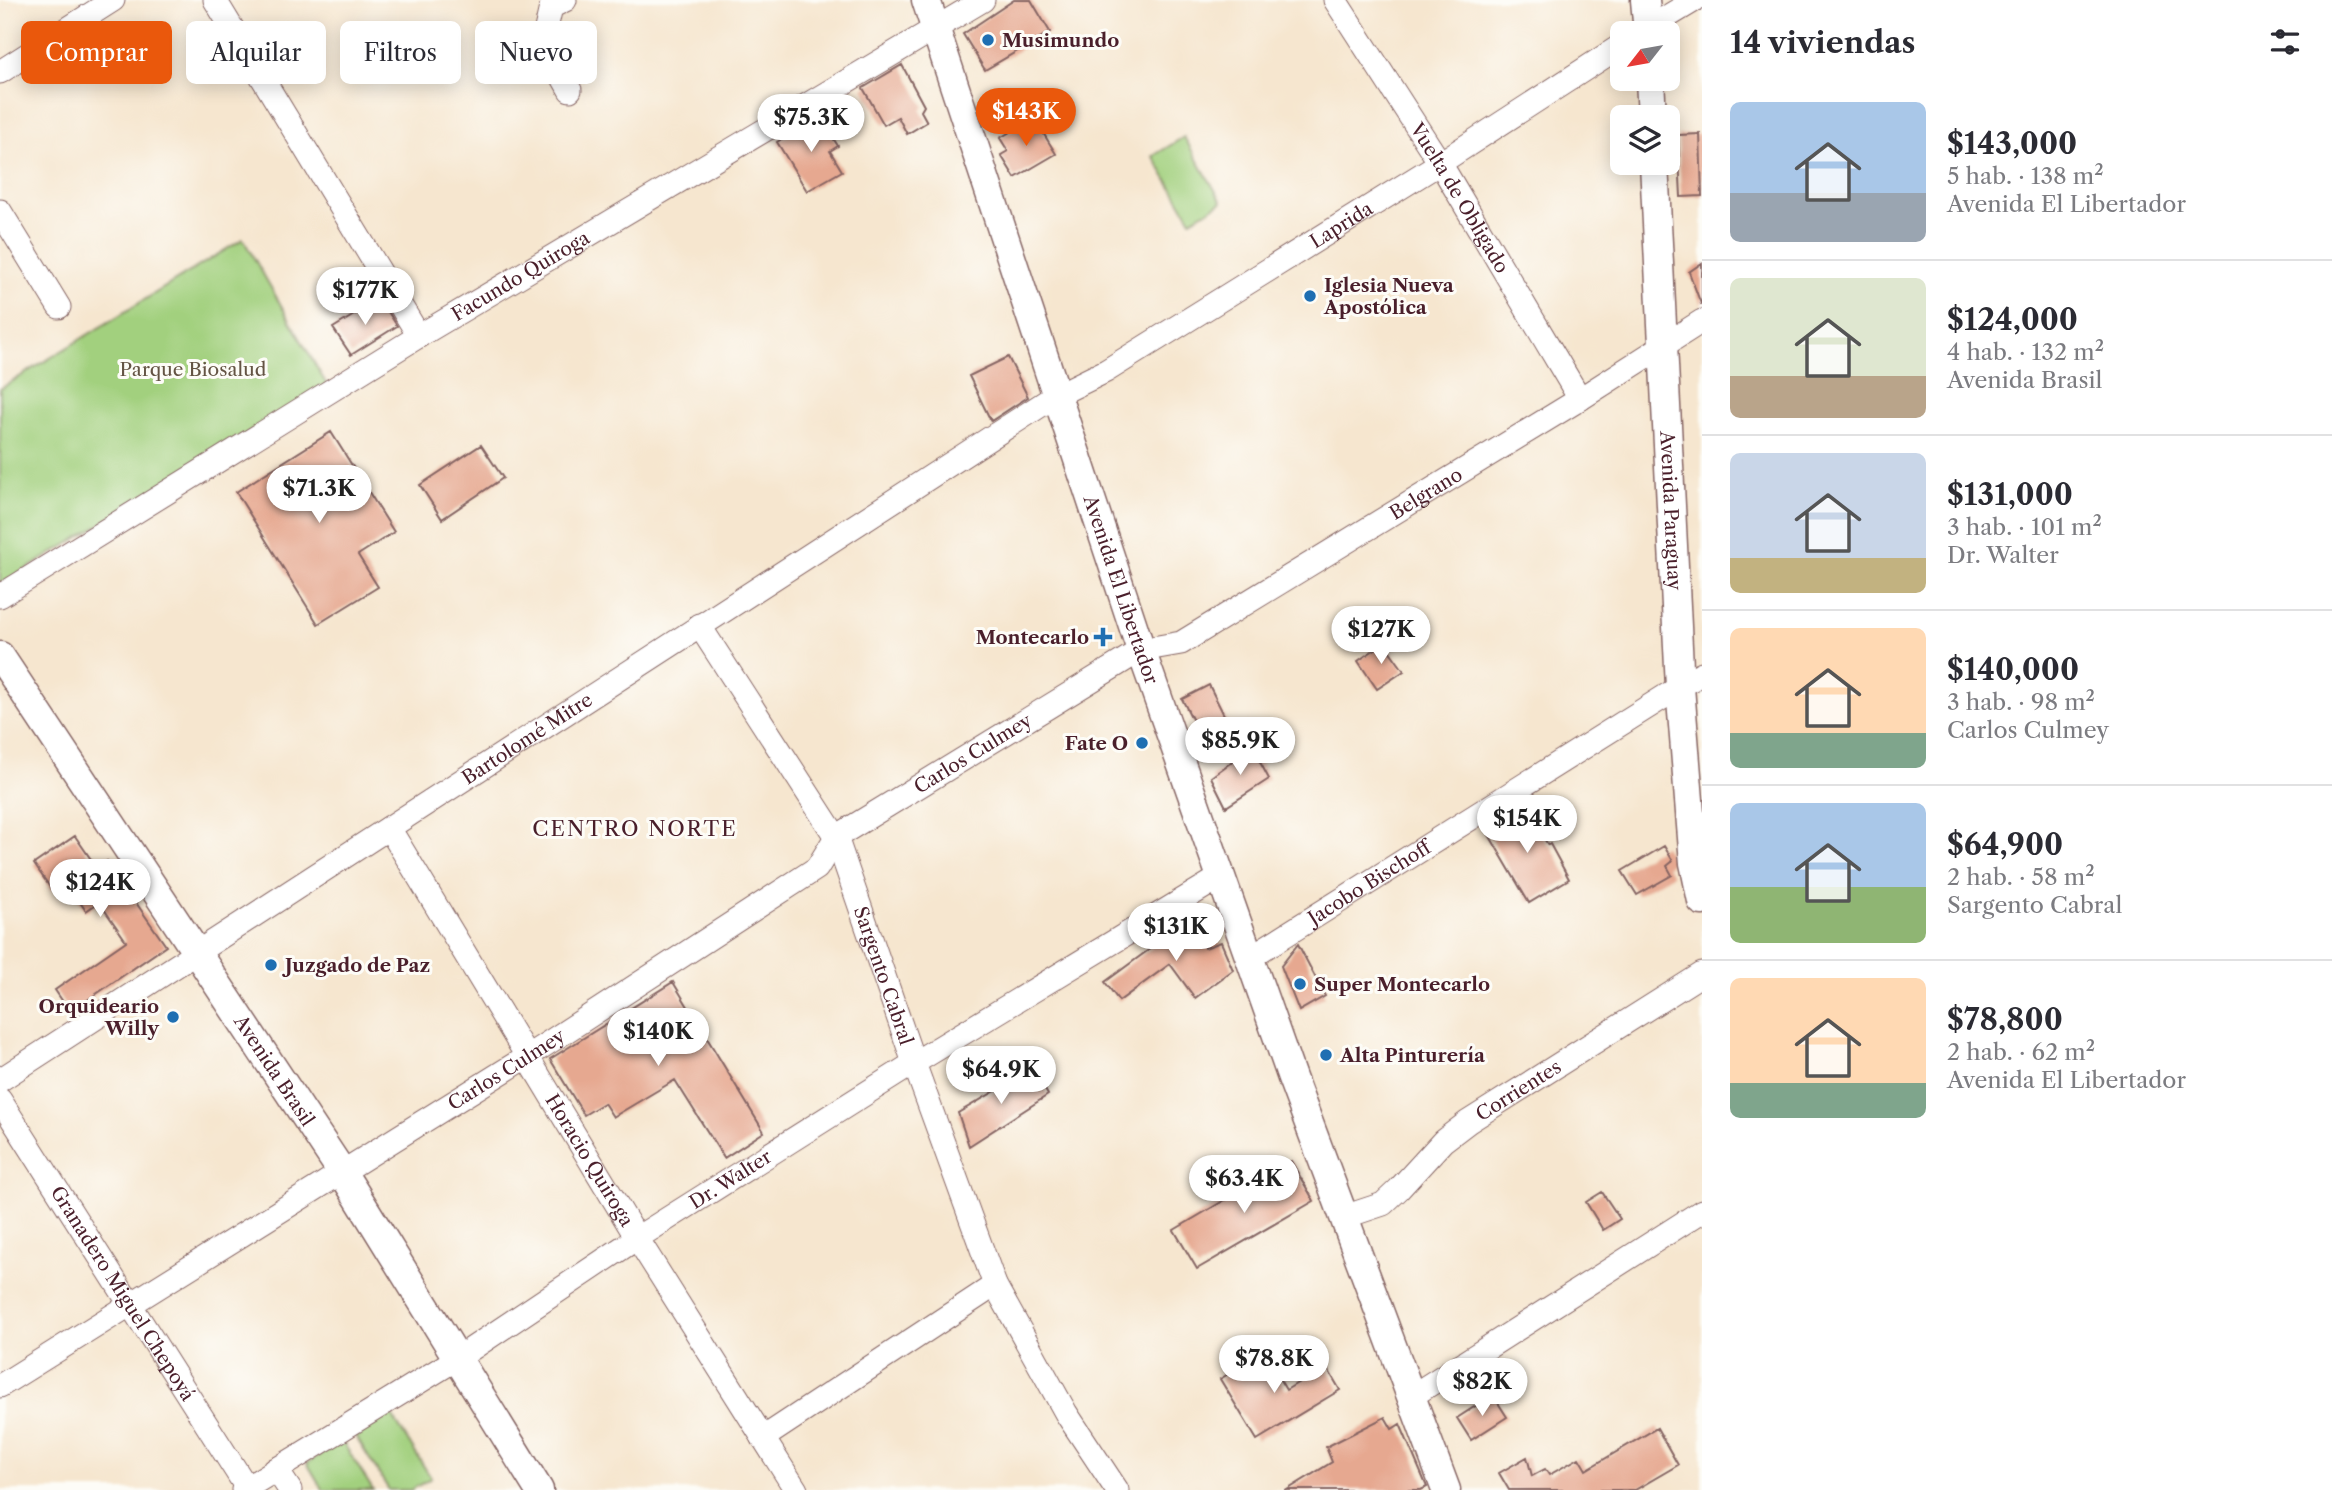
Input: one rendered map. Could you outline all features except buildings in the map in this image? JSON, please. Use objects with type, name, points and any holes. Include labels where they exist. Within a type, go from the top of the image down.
[{"type":"main road","points":[[1645,0],[1645,21]]},
{"type":"main road","name":"Avenida El Libertador","points":[[930,8],[1055,396],[1141,650],[1249,958],[1446,1490]]},
{"type":"main road","name":"Avenida Paraguay","points":[[1655,175],[1662,345],[1691,680],[1694,863],[1702,901]]},
{"type":"main road","name":"Avenida Brasil","points":[[0,656],[342,1172],[539,1490]]},
{"type":"street","points":[[0,72],[113,0]]},
{"type":"street","points":[[215,0],[419,336]]},
{"type":"street","points":[[565,0],[551,7],[543,42],[570,90]]},
{"type":"street","name":"Facundo Quiroga","points":[[0,596],[419,336],[930,8],[983,0]]},
{"type":"street","name":"Vuelta de Obligado","points":[[1335,0],[1440,163],[1580,399]]},
{"type":"street","points":[[1662,21],[1695,0]]},
{"type":"street","name":"Laprida","points":[[1055,396],[1106,371],[1440,163],[1610,53]]},
{"type":"street","points":[[0,211],[59,307]]},
{"type":"street","name":"Belgrano","points":[[1141,650],[1181,643],[1580,399],[1702,321]]},
{"type":"street","name":"Bartolomé Mitre","points":[[0,1080],[1055,396]]},
{"type":"street","name":"Sargento Cabral","points":[[699,625],[836,837],[995,1285],[1066,1413],[1117,1490]]},
{"type":"street","name":"Carlos Culmey","points":[[0,1386],[528,1056],[817,868],[836,837],[1141,650]]},
{"type":"street","name":"Jacobo Bischoff","points":[[1249,958],[1691,680]]},
{"type":"street","name":"Horacio Quiroga","points":[[389,828],[637,1238],[796,1490]]},
{"type":"street","name":"Dr. Walter","points":[[245,1489],[458,1358],[637,1238],[914,1063],[1222,876]]},
{"type":"street","name":"Corrientes","points":[[1344,1217],[1383,1204],[1443,1141],[1468,1122],[1702,974]]},
{"type":"street","name":"Granadero Miguel Chepoyá","points":[[0,1100],[245,1489]]},
{"type":"street","points":[[1412,1396],[1702,1211]]},
{"type":"street","points":[[763,1438],[995,1285]]},
{"type":"street","points":[[276,1469],[290,1490]]},
{"type":"green space","points":[[1184,137],[1222,202],[1191,220],[1153,156]]},
{"type":"green space","name":"Parque Biosalud","points":[[243,239],[328,387],[0,585],[0,389]]},
{"type":"green space","points":[[390,1412],[431,1478],[411,1490],[389,1490],[354,1434]]},
{"type":"green space","points":[[342,1441],[373,1490],[323,1490],[307,1463]]},
{"type":"place","name":"Musimundo","points":[[988,40]]},
{"type":"place","name":"Iglesia Nueva Apostólica","points":[[1310,296]]},
{"type":"place","name":"Montecarlo","points":[[1103,637]]},
{"type":"place","name":"Fate O","points":[[1142,743]]},
{"type":"place","name":"Juzgado de Paz","points":[[271,965]]},
{"type":"place","name":"Super Montecarlo","points":[[1300,984]]},
{"type":"place","name":"Orquideario Willy","points":[[173,1017]]},
{"type":"place","name":"Alta Pinturería","points":[[1326,1055]]},
{"type":"district","name":"CENTRO NORTE","points":[[635,828]]}]
